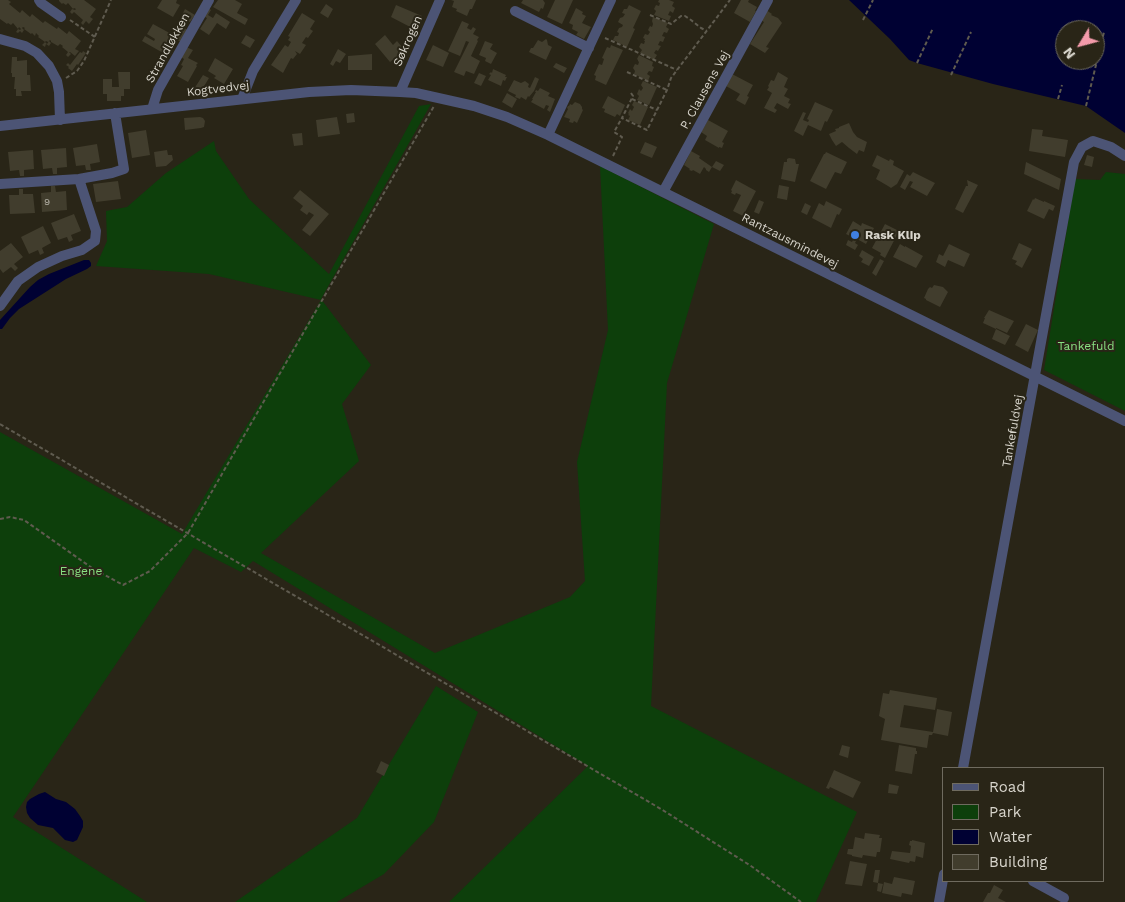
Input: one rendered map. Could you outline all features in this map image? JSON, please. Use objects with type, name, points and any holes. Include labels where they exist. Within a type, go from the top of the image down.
[{"type":"street","points":[[39,0],[61,17]]},
{"type":"street","name":"Strandløkken","points":[[152,109],[158,90],[209,0]]},
{"type":"street","points":[[242,98],[253,72],[296,0]]},
{"type":"street","name":"Søkrogen","points":[[400,92],[440,0]]},
{"type":"street","points":[[548,135],[611,0]]},
{"type":"street","name":"P. Clausens Vej","points":[[663,192],[768,0]]},
{"type":"street","points":[[515,11],[590,48]]},
{"type":"street","points":[[0,38],[25,46],[37,53],[49,66],[57,81],[60,120]]},
{"type":"street","name":"Kogtvedvej","points":[[0,126],[242,98],[326,91],[351,90],[416,93],[438,98]]},
{"type":"street","name":"Rantzausmindevej","points":[[438,98],[474,106],[507,117],[548,135],[1125,421]]},
{"type":"street","points":[[0,184],[79,179],[112,174],[124,169],[115,114]]},
{"type":"street","name":"Tankefuldvej","points":[[963,767],[1074,162],[1082,147],[1093,142],[1111,146],[1125,156]]},
{"type":"street","points":[[0,306],[18,282],[38,267],[62,256],[82,250],[95,241],[96,231],[79,179]]},
{"type":"street","points":[[939,902],[943,882]]},
{"type":"street","points":[[1036,882],[1064,898]]},
{"type":"path","points":[[57,81],[69,77],[77,71],[88,53],[111,0]]},
{"type":"path","points":[[622,118],[648,130],[671,78],[730,0]]},
{"type":"path","points":[[863,20],[873,0]]},
{"type":"path","points":[[650,15],[671,24],[681,16],[685,16],[707,31]]},
{"type":"path","points":[[61,17],[69,19],[95,37]]},
{"type":"path","points":[[917,64],[933,28]]},
{"type":"path","points":[[951,75],[971,32]]},
{"type":"path","points":[[596,35],[677,70]]},
{"type":"path","points":[[1086,106],[1095,70]]},
{"type":"path","points":[[627,72],[667,90]]},
{"type":"path","points":[[1058,100],[1062,85]]},
{"type":"path","points":[[609,166],[622,137],[614,132],[632,99],[631,93]]},
{"type":"path","points":[[0,519],[10,517],[24,520],[92,568],[123,585],[150,571],[188,533],[438,98]]},
{"type":"path","points":[[632,99],[657,110]]},
{"type":"path","points":[[0,424],[661,809],[751,866],[801,902]]},
{"type":"green space","name":"Engene","points":[[431,104],[321,299],[371,365],[342,404],[359,461],[261,553],[435,653],[570,597],[585,581],[577,462],[608,330],[600,166],[714,224],[667,383],[651,706],[857,812],[816,902],[449,902],[588,766],[253,561],[241,572],[194,548],[13,817],[147,902],[0,902],[0,432],[182,534],[321,300],[209,274],[96,266],[107,241],[106,211],[127,207],[166,173],[214,141],[216,151],[249,199],[329,274],[419,106]]},
{"type":"green space","name":"Tankefuld","points":[[1106,172],[1125,174],[1125,411],[1044,370],[1075,179],[1100,180]]},
{"type":"green space","points":[[436,686],[478,712],[434,822],[384,874],[337,902],[235,902],[357,818]]},
{"type":"water","points":[[849,0],[1125,0],[1125,133],[1086,106],[993,84],[909,60]]},
{"type":"water","points":[[84,260],[89,260],[91,266],[66,279],[19,309],[0,329],[0,320],[38,280]]},
{"type":"water","points":[[45,792],[56,799],[66,802],[80,816],[83,821],[83,827],[77,840],[73,842],[65,840],[53,828],[38,825],[30,818],[27,813],[27,802]]},
{"type":"building","points":[[0,0],[8,0],[11,2],[9,4],[20,13],[22,10],[30,17],[32,14],[43,23],[45,21],[67,34],[69,31],[81,41],[75,49],[79,51],[75,56],[69,52],[71,54],[68,57],[66,55],[68,52],[60,44],[58,46],[50,40],[45,42],[36,33],[35,36],[23,27],[22,33],[20,31],[16,32],[18,29],[13,23],[11,25],[7,24],[0,19]]},
{"type":"building","points":[[59,0],[84,0],[96,9],[90,17],[93,19],[89,24],[86,21],[83,25],[81,23],[83,20],[74,12],[72,14],[70,12],[72,9],[75,10],[76,9],[73,9],[68,3],[66,5],[62,4]]},
{"type":"building","points":[[162,0],[177,0],[176,3],[180,5],[173,17],[157,8]]},
{"type":"building","points":[[218,0],[235,0],[242,4],[237,13],[248,19],[245,25],[213,7]]},
{"type":"building","points":[[451,0],[476,0],[467,16],[452,7],[454,1]]},
{"type":"building","points":[[523,0],[543,0],[545,3],[543,9],[541,8],[539,12],[521,3]]},
{"type":"building","points":[[555,0],[573,0],[562,24],[547,17]]},
{"type":"building","points":[[659,0],[674,2],[672,6],[675,8],[673,13],[670,11],[668,15],[671,16],[669,21],[654,15],[656,5],[659,6],[660,3],[658,2]]},
{"type":"building","points":[[741,0],[749,0],[748,2],[757,7],[750,22],[734,13]]},
{"type":"building","points":[[326,4],[333,9],[328,18],[320,13]]},
{"type":"building","points":[[396,5],[422,16],[416,30],[391,17]]},
{"type":"building","points":[[629,5],[641,11],[627,47],[613,40],[615,36],[618,36],[619,33],[617,32],[623,25],[618,22],[625,14],[622,13]]},
{"type":"building","points":[[208,8],[211,10],[208,15],[213,18],[216,13],[230,22],[226,29],[217,23],[209,35],[200,29],[207,18],[203,16]]},
{"type":"building","points":[[576,8],[586,16],[582,23],[591,27],[584,39],[576,35],[578,32],[572,29],[573,25],[569,23]]},
{"type":"building","points":[[185,9],[195,15],[190,22],[181,17]]},
{"type":"building","points":[[766,10],[782,23],[766,47],[769,48],[765,53],[750,44],[764,22],[759,19]]},
{"type":"building","points":[[302,13],[315,21],[310,29],[313,31],[302,43],[306,45],[300,54],[295,51],[297,54],[293,59],[291,58],[283,73],[271,65],[285,45],[288,47],[291,42],[288,40],[290,37],[288,36]]},
{"type":"building","points":[[653,17],[668,23],[666,27],[669,29],[662,36],[665,37],[663,42],[660,41],[658,45],[661,46],[658,51],[656,50],[654,53],[657,55],[654,60],[640,53],[642,50],[639,47],[641,43],[644,44],[645,39],[643,38],[645,34],[648,35],[650,32],[648,30],[650,26],[652,27]]},
{"type":"building","points":[[462,21],[469,24],[467,28],[471,30],[473,27],[476,29],[473,34],[479,37],[471,56],[480,61],[474,74],[466,71],[464,76],[454,72],[469,42],[466,41],[460,56],[448,51]]},
{"type":"building","points":[[153,24],[175,36],[165,54],[142,41],[145,36],[154,41],[155,39],[147,34]]},
{"type":"building","points":[[182,27],[188,30],[181,42],[175,39]]},
{"type":"building","points":[[246,35],[255,40],[250,48],[241,43]]},
{"type":"building","points":[[385,35],[393,45],[397,41],[407,53],[402,57],[400,54],[390,62],[375,44]]},
{"type":"building","points":[[546,39],[548,45],[552,47],[546,60],[529,52],[538,40],[542,42]]},
{"type":"building","points":[[49,41],[51,43],[49,46],[46,44],[45,47],[42,45],[45,42],[47,44]]},
{"type":"building","points":[[485,41],[493,44],[490,49],[497,53],[491,64],[485,61],[486,58],[479,55]]},
{"type":"building","points":[[433,45],[449,53],[443,67],[426,60]]},
{"type":"building","points":[[611,45],[623,50],[606,85],[595,80],[596,76],[594,75],[599,64],[602,65],[604,59],[602,58],[607,47],[610,48]]},
{"type":"building","points":[[186,47],[193,50],[188,58],[198,63],[188,82],[177,76],[183,66],[181,65],[184,59],[181,57]]},
{"type":"building","points":[[338,49],[346,54],[340,63],[336,61],[333,66],[330,64]]},
{"type":"building","points":[[83,51],[86,53],[72,71],[66,65],[68,63],[70,65],[80,52],[82,53]]},
{"type":"building","points":[[372,54],[372,70],[348,70],[348,56]]},
{"type":"building","points":[[639,55],[653,62],[652,72],[649,71],[647,74],[650,76],[648,81],[634,74],[633,68],[635,64],[638,65],[637,59]]},
{"type":"building","points":[[12,57],[17,57],[17,61],[27,60],[27,75],[30,75],[31,91],[21,91],[22,96],[16,96],[16,89],[14,89],[15,77],[12,77],[11,73]]},
{"type":"building","points":[[215,58],[233,69],[224,84],[214,78],[216,76],[208,71]]},
{"type":"building","points":[[556,63],[567,68],[564,73],[553,67]]},
{"type":"building","points":[[493,69],[507,77],[505,81],[503,80],[501,86],[488,80],[491,75],[489,74],[492,73]]},
{"type":"building","points":[[118,72],[130,72],[130,89],[124,89],[124,96],[121,96],[121,101],[107,101],[107,94],[103,94],[103,79],[112,79],[112,87],[119,87]]},
{"type":"building","points":[[778,72],[788,78],[784,87],[788,89],[784,96],[790,99],[788,103],[791,104],[788,109],[777,103],[774,108],[777,110],[775,113],[764,108],[772,93],[767,90],[768,86],[771,80],[774,81]]},
{"type":"building","points":[[479,73],[486,76],[481,86],[474,83]]},
{"type":"building","points":[[732,74],[753,85],[745,105],[736,100],[740,94],[726,86]]},
{"type":"building","points":[[203,75],[209,78],[200,93],[194,89]]},
{"type":"building","points":[[535,77],[539,79],[534,91],[526,100],[521,97],[520,99],[515,97],[516,95],[508,91],[514,80],[521,83],[525,81],[529,84],[528,87],[530,88]]},
{"type":"building","points":[[643,81],[657,87],[649,105],[637,100],[639,89],[641,91],[643,88],[641,85]]},
{"type":"building","points":[[540,88],[550,93],[548,96],[555,99],[550,112],[547,110],[549,106],[546,105],[544,109],[531,102],[536,90],[538,91]]},
{"type":"building","points":[[507,93],[517,99],[512,108],[502,102]]},
{"type":"building","points":[[608,96],[625,105],[620,116],[617,114],[615,117],[604,112],[605,109],[602,108]]},
{"type":"building","points":[[634,101],[648,107],[640,125],[628,120],[630,116],[628,113],[634,107],[632,105]]},
{"type":"building","points":[[575,102],[580,104],[583,110],[577,123],[574,121],[573,123],[569,122],[570,119],[564,117],[568,106]]},
{"type":"building","points":[[815,102],[833,110],[821,131],[808,125],[803,136],[794,131],[803,112],[806,113],[803,120],[808,122],[809,120],[807,119]]},
{"type":"building","points":[[354,113],[355,122],[347,123],[346,114]]},
{"type":"building","points":[[200,117],[205,121],[204,127],[185,130],[184,118]]},
{"type":"building","points":[[337,117],[340,134],[318,137],[316,120]]},
{"type":"building","points":[[708,120],[728,131],[722,142],[724,143],[722,148],[705,140],[707,136],[701,132]]},
{"type":"building","points":[[849,123],[857,137],[867,142],[864,152],[859,150],[857,154],[842,142],[836,146],[832,140],[829,134]]},
{"type":"building","points":[[1032,129],[1043,130],[1042,136],[1068,140],[1065,157],[1029,151]]},
{"type":"building","points":[[146,130],[150,155],[132,158],[128,133]]},
{"type":"building","points":[[302,133],[303,145],[294,146],[292,134]]},
{"type":"building","points":[[645,142],[657,147],[652,158],[640,153]]},
{"type":"building","points":[[97,144],[100,162],[90,164],[91,170],[86,170],[85,165],[76,166],[73,148]]},
{"type":"building","points":[[66,148],[67,167],[57,168],[57,174],[53,174],[52,168],[43,169],[41,150]]},
{"type":"building","points":[[33,150],[34,169],[24,170],[24,176],[20,176],[19,170],[10,171],[8,152]]},
{"type":"building","points":[[167,150],[168,155],[172,155],[173,160],[166,166],[156,167],[154,152]]},
{"type":"building","points":[[691,151],[712,167],[709,172],[704,167],[700,174],[689,170],[684,165]]},
{"type":"building","points":[[826,152],[847,162],[841,174],[835,172],[826,189],[810,181]]},
{"type":"building","points":[[877,155],[889,161],[890,159],[894,161],[893,165],[904,171],[897,184],[891,188],[876,179],[880,170],[872,166]]},
{"type":"building","points":[[1087,155],[1094,157],[1092,167],[1084,165]]},
{"type":"building","points":[[789,158],[795,159],[796,164],[799,164],[795,182],[781,179],[784,162],[787,162]]},
{"type":"building","points":[[716,161],[724,165],[720,171],[712,167]]},
{"type":"building","points":[[1026,162],[1061,179],[1059,190],[1024,174]]},
{"type":"building","points":[[913,172],[935,183],[927,196],[910,187],[913,182],[910,181],[905,190],[900,187],[907,174],[910,176]]},
{"type":"building","points":[[736,180],[756,191],[743,216],[733,211],[741,195],[731,193]]},
{"type":"building","points":[[967,180],[978,185],[963,213],[955,209],[966,186],[968,186]]},
{"type":"building","points":[[118,181],[121,199],[96,202],[93,184]]},
{"type":"building","points":[[779,185],[789,187],[787,200],[777,198]]},
{"type":"building","points":[[51,186],[55,186],[56,192],[66,191],[67,210],[42,212],[41,193],[51,192]]},
{"type":"building","points":[[19,189],[23,189],[23,194],[33,194],[35,213],[10,214],[9,195],[19,195]]},
{"type":"building","points":[[300,190],[329,214],[310,236],[302,230],[314,215],[309,212],[307,215],[300,210],[303,206],[293,198]]},
{"type":"building","points":[[1035,198],[1055,206],[1053,211],[1049,209],[1044,219],[1027,211]]},
{"type":"building","points":[[759,200],[764,202],[759,214],[754,212]]},
{"type":"building","points":[[826,201],[842,209],[839,215],[837,214],[831,228],[812,218],[819,203],[824,206]]},
{"type":"building","points":[[805,203],[811,206],[807,215],[801,212]]},
{"type":"building","points":[[74,214],[81,231],[71,235],[73,240],[69,242],[67,237],[58,240],[51,223]]},
{"type":"building","points":[[853,221],[861,226],[862,223],[874,228],[866,244],[857,239],[855,243],[858,245],[855,250],[846,245],[848,240],[852,242],[854,238],[846,234]]},
{"type":"building","points":[[885,224],[899,231],[885,258],[880,255],[881,253],[872,248]]},
{"type":"building","points":[[43,226],[51,243],[42,248],[44,253],[40,255],[38,250],[29,254],[21,237]]},
{"type":"building","points":[[11,243],[23,257],[14,264],[18,268],[15,271],[11,267],[3,273],[0,269],[0,251]]},
{"type":"building","points":[[1019,243],[1032,249],[1022,268],[1015,264],[1017,261],[1012,259]]},
{"type":"building","points":[[900,244],[923,256],[916,268],[893,257]]},
{"type":"building","points":[[949,244],[970,254],[964,267],[948,260],[945,267],[936,262],[939,254],[943,256]]},
{"type":"building","points":[[862,250],[874,257],[869,266],[861,262],[863,259],[859,256]]},
{"type":"building","points":[[880,259],[884,261],[876,276],[872,273]]},
{"type":"building","points":[[934,285],[943,287],[948,292],[940,307],[924,298],[928,289]]},
{"type":"building","points":[[989,310],[1014,321],[1007,333],[983,323]]},
{"type":"building","points":[[1026,324],[1038,330],[1028,352],[1015,345]]},
{"type":"building","points":[[996,329],[1010,336],[1005,345],[992,339]]},
{"type":"building","points":[[890,690],[937,698],[935,710],[904,705],[900,727],[933,732],[937,709],[952,712],[948,736],[933,733],[929,735],[927,748],[881,740],[885,719],[879,716],[883,693],[889,694]]},
{"type":"building","points":[[842,745],[850,747],[848,758],[839,755]]},
{"type":"building","points":[[899,745],[916,748],[917,754],[915,754],[912,774],[895,771]]},
{"type":"building","points":[[381,761],[389,765],[384,776],[376,772]]},
{"type":"building","points":[[834,770],[861,782],[853,798],[830,787],[829,789],[826,788]]},
{"type":"building","points":[[889,784],[899,786],[897,794],[888,793]]},
{"type":"building","points":[[865,833],[880,835],[879,838],[882,838],[880,852],[877,852],[876,857],[863,855],[862,858],[847,854],[848,849],[853,849],[855,837],[864,839]]},
{"type":"building","points":[[912,840],[925,843],[923,858],[916,856],[915,862],[910,861],[909,863],[890,859],[892,851],[910,853],[911,846],[909,845]]},
{"type":"building","points":[[850,861],[867,864],[862,886],[845,884]]},
{"type":"building","points":[[875,870],[880,870],[878,883],[873,882]]},
{"type":"building","points":[[894,877],[915,881],[912,895],[902,893],[901,897],[882,893],[884,882],[892,884]]},
{"type":"building","points":[[878,883],[883,884],[881,892],[877,891]]},
{"type":"building","points":[[994,885],[1003,890],[998,898],[1006,902],[983,902]]},
{"type":"place","name":"Rask Klip","points":[[855,235]]}]
